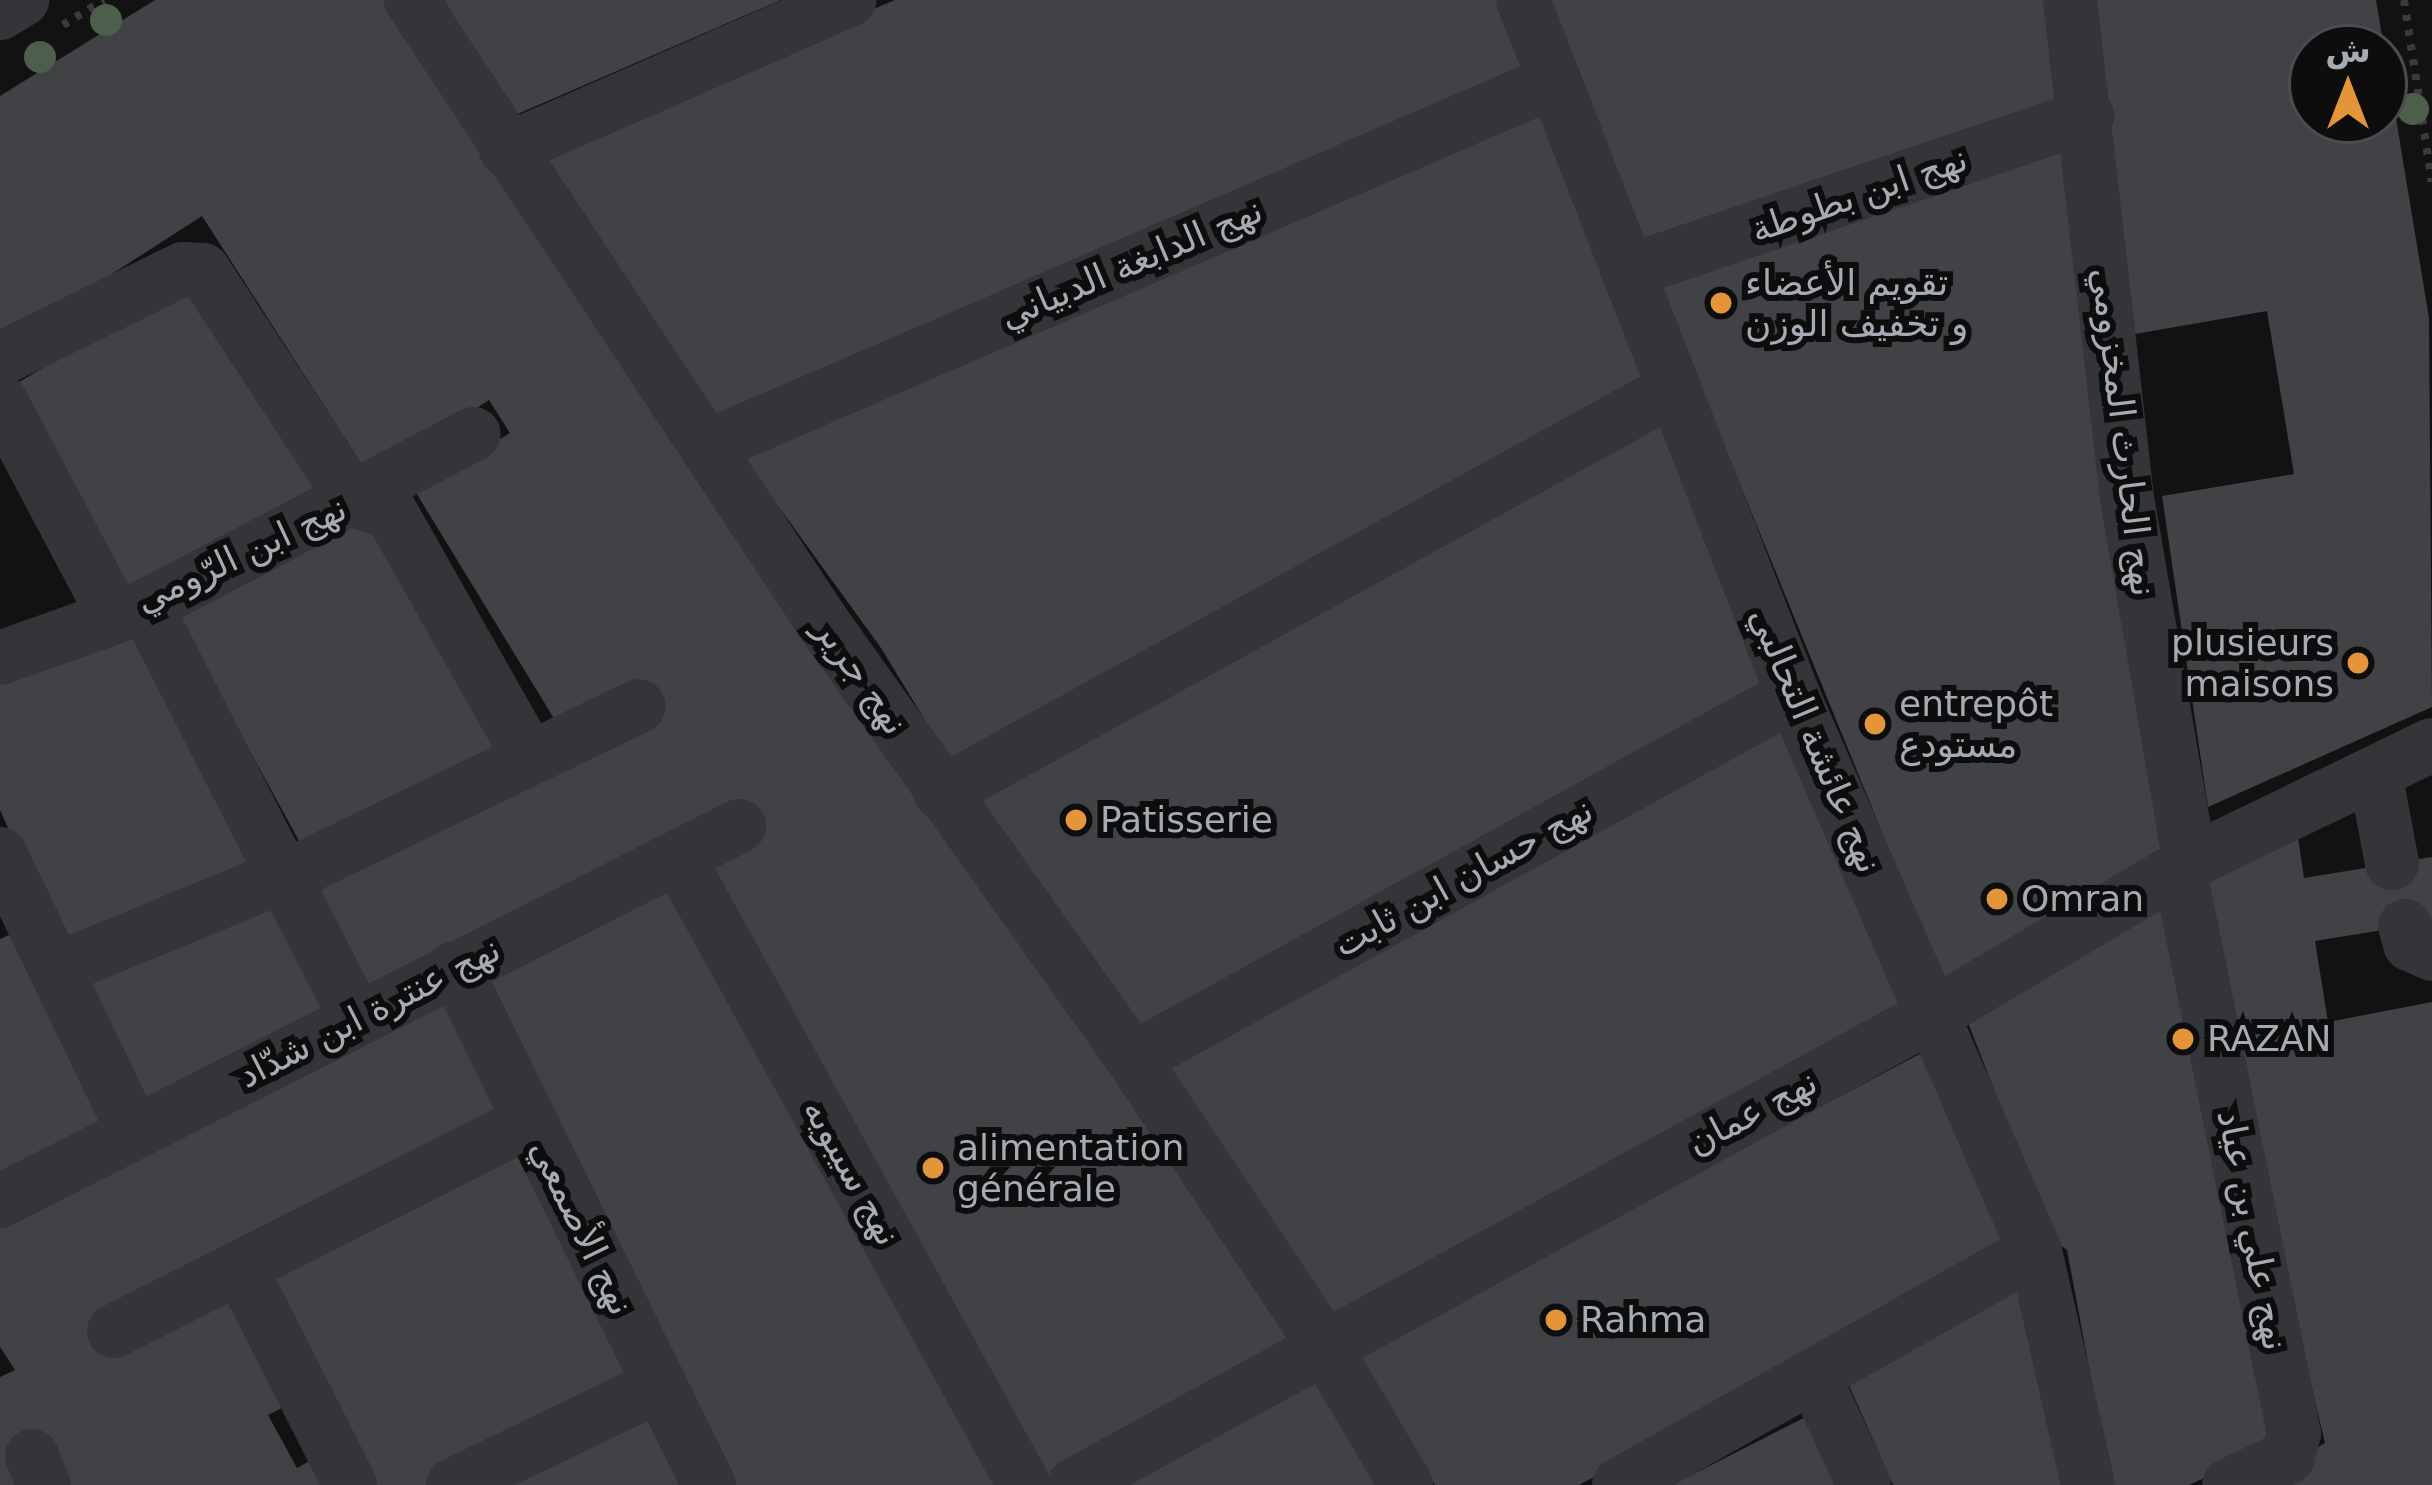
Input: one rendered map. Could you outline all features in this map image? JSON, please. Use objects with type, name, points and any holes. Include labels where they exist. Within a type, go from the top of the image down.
[{"type":"street","points":[[0,13],[22,0]]},
{"type":"street","name":"نهج جرير","points":[[411,0],[506,150],[941,793],[1133,1059],[1323,1344],[1406,1485]]},
{"type":"street","points":[[506,150],[850,0]]},
{"type":"street","name":"نهج عائشة التحالبي","points":[[1523,0],[1793,695],[2035,1251],[2088,1485]]},
{"type":"street","name":"نهج الحارث المخزومي","points":[[2070,0],[2088,116],[2127,498],[2184,865]]},
{"type":"street","name":"نهج الدابغة الدبياني","points":[[709,446],[1554,81]]},
{"type":"street","name":"نهج ابن بطوطة","points":[[1629,271],[2088,116]]},
{"type":"street","points":[[0,359],[194,266],[354,501],[389,512],[529,757]]},
{"type":"street","points":[[941,793],[1673,389]]},
{"type":"street","points":[[0,400],[129,610],[282,875],[356,1018]]},
{"type":"street","name":"نهج ابن الرّومي","points":[[0,658],[129,610],[354,501],[474,434]]},
{"type":"street","name":"نهج حسان ابن ثابت","points":[[1133,1059],[1793,695]]},
{"type":"street","points":[[60,968],[282,875],[639,706]]},
{"type":"street","name":"نهج عمان","points":[[1077,1484],[1323,1344],[1934,1014],[2184,865],[2432,745]]},
{"type":"street","points":[[2375,772],[2392,863]]},
{"type":"street","name":"نهج عنترة ابن شدّاد","points":[[0,1201],[739,826]]},
{"type":"street","points":[[0,854],[60,968],[134,1132]]},
{"type":"street","name":"نهج سيبويه","points":[[679,859],[1024,1485]]},
{"type":"street","name":"نهج علي بن عياد","points":[[2184,865],[2294,1433],[2288,1457],[2229,1485]]},
{"type":"street","name":"نهج الأصمعي","points":[[455,968],[709,1485]]},
{"type":"street","points":[[114,1331],[530,1120]]},
{"type":"street","points":[[1619,1485],[1815,1379],[2035,1251]]},
{"type":"street","points":[[241,1269],[350,1485]]},
{"type":"street","points":[[1815,1379],[1864,1485]]},
{"type":"street","points":[[453,1485],[660,1385]]},
{"type":"path","points":[[2404,0],[2432,182]]},
{"type":"building","points":[[155,0],[401,0],[1313,1345],[1219,1404],[1032,1485],[687,858],[370,1001],[311,875],[561,730],[415,491],[510,433],[489,400],[370,477],[202,216],[0,346],[0,96]]},
{"type":"building","points":[[444,0],[781,0],[513,116]]},
{"type":"building","points":[[895,0],[1503,0],[1530,72],[713,415],[540,148]]},
{"type":"building","points":[[1546,0],[2050,0],[2065,107],[1646,247]]},
{"type":"building","points":[[2096,0],[2376,0],[2380,24],[2288,24],[2288,144],[2400,144],[2429,318],[2432,707],[2208,807],[2162,496],[2294,474],[2267,311],[2135,334]]},
{"type":"building","points":[[1549,98],[1663,382],[953,766],[881,648],[739,452]]},
{"type":"building","points":[[2065,144],[2168,865],[1948,994],[1655,276]]},
{"type":"building","points":[[197,279],[321,492],[129,603],[5,390]]},
{"type":"building","points":[[1675,403],[1781,671],[1133,1040],[977,794]]},
{"type":"building","points":[[371,515],[502,757],[310,861],[178,619]]},
{"type":"building","points":[[148,621],[263,873],[67,960],[0,810],[0,684]]},
{"type":"building","points":[[1796,715],[1924,1000],[1327,1325],[1161,1061]]},
{"type":"building","points":[[2297,831],[2304,878],[2432,857],[2432,922],[2315,941],[2328,1022],[2432,1002],[2432,1485],[2255,1485],[2325,1443],[2194,886]]},
{"type":"building","points":[[675,863],[1019,1485],[718,1485],[465,971]]},
{"type":"building","points":[[276,883],[338,1016],[134,1109],[72,977]]},
{"type":"building","points":[[2170,897],[2280,1444],[2189,1485],[2111,1485],[2067,1250],[2052,1239],[1967,1020]]},
{"type":"building","points":[[30,926],[124,1132],[0,1189],[0,939]]},
{"type":"building","points":[[450,984],[516,1114],[240,1279],[300,1399],[268,1415],[297,1468],[327,1451],[344,1485],[0,1485],[0,1377],[15,1370],[0,1347],[0,1212]]},
{"type":"building","points":[[1931,1048],[2027,1246],[1579,1485],[1435,1485],[1354,1353]]},
{"type":"building","points":[[524,1134],[648,1380],[430,1485],[367,1485],[255,1270]]},
{"type":"building","points":[[2024,1274],[2075,1485],[1893,1485],[1843,1372]]},
{"type":"building","points":[[1322,1356],[1394,1485],[1091,1485]]},
{"type":"building","points":[[650,1398],[690,1485],[479,1485]]},
{"type":"building","points":[[1821,1409],[1856,1485],[1672,1485]]},
{"type":"place","name":"تقويم الأعضاء و تخفيف الوزن","points":[[1721,303]]},
{"type":"place","name":"plusieurs maisons","points":[[2358,663]]},
{"type":"place","name":"entrepôt مستودع","points":[[1875,724]]},
{"type":"place","name":"Patisserie","points":[[1076,820]]},
{"type":"place","name":"Omran","points":[[1997,899]]},
{"type":"place","name":"RAZAN","points":[[2183,1039]]},
{"type":"place","name":"alimentation générale","points":[[933,1168]]},
{"type":"place","name":"Rahma","points":[[1556,1320]]}]
